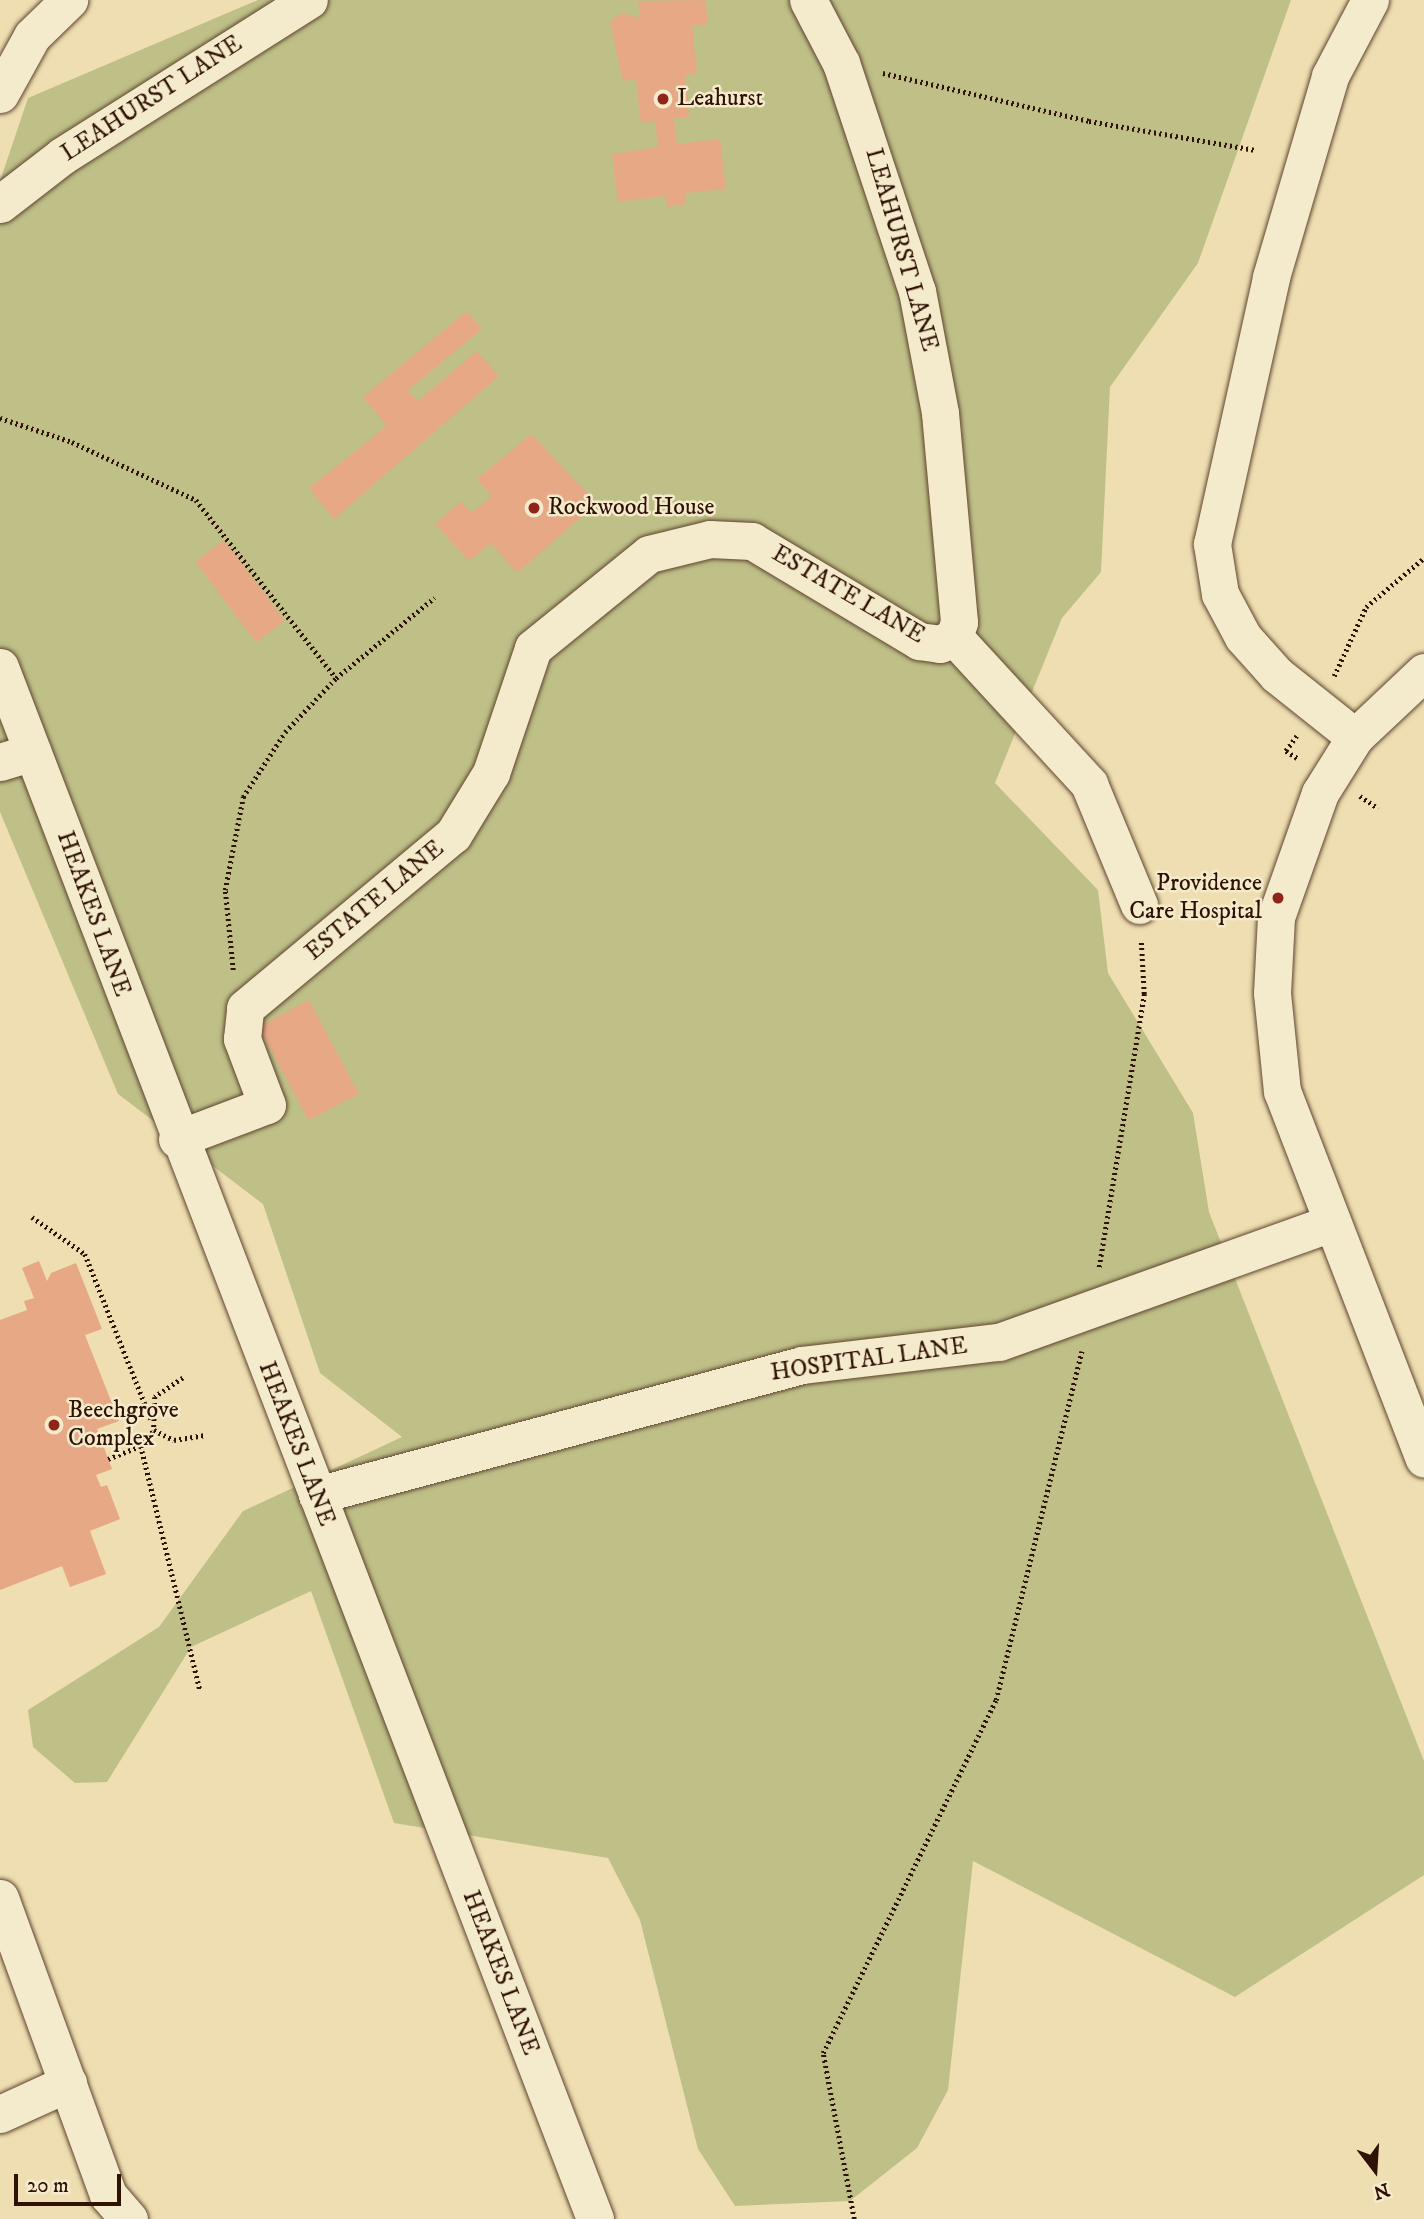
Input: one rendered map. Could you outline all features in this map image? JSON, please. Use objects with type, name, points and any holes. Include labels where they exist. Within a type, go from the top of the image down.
[{"type":"lane","points":[[0,94],[32,36],[69,0]]},
{"type":"lane","name":"LEAHURST LANE","points":[[0,204],[62,156],[309,0]]},
{"type":"lane","name":"LEAHURST LANE","points":[[808,0],[841,63],[882,177],[933,361],[959,622],[954,637]]},
{"type":"lane","points":[[1354,737],[1278,676],[1243,637],[1220,594],[1212,544],[1279,250],[1330,76],[1370,0]]},
{"type":"lane","name":"ESTATE LANE","points":[[245,1008],[453,835],[491,773],[533,648],[649,554],[710,539],[752,541],[919,641],[940,644],[954,637],[1089,784],[1139,905]]},
{"type":"lane","name":"HEAKES LANE","points":[[0,667],[16,757],[177,1139],[595,2219]]},
{"type":"lane","points":[[1424,672],[1354,737],[1320,793],[1293,857],[1276,917],[1272,993],[1282,1091],[1424,1459]]},
{"type":"lane","points":[[177,1139],[267,1105],[242,1039],[245,1008]]},
{"type":"lane","name":"HOSPITAL LANE","points":[[317,1495],[802,1365],[999,1342],[1092,1312],[1332,1223]]},
{"type":"lane","points":[[0,1898],[108,2195],[125,2218]]},
{"type":"lane","points":[[0,2114],[68,2083]]},
{"type":"path","points":[[841,63],[1089,121],[1256,150]]},
{"type":"path","points":[[0,418],[72,442],[196,500],[336,678]]},
{"type":"path","points":[[245,1008],[230,952],[225,890],[231,836],[243,797],[285,732],[336,678],[434,598]]},
{"type":"path","points":[[854,2219],[823,2053],[996,1700],[1092,1312],[1144,993],[1139,905]]},
{"type":"path","points":[[32,1217],[85,1254],[154,1430],[174,1440],[204,1435]]},
{"type":"path","points":[[150,1419],[155,1397],[183,1378]]},
{"type":"path","points":[[108,1459],[141,1446],[154,1430]]},
{"type":"path","points":[[141,1446],[200,1690]]},
{"type":"green space","points":[[258,0],[1291,0],[1198,263],[1110,387],[1101,572],[1062,618],[995,783],[1098,890],[1108,973],[1193,1113],[1209,1212],[1424,1761],[1424,1875],[1235,1997],[973,1861],[948,2090],[917,2148],[850,2201],[735,2206],[698,2149],[640,1920],[608,1858],[394,1823],[311,1591],[191,1647],[107,1782],[75,1783],[33,1747],[28,1710],[159,1627],[243,1511],[402,1437],[320,1373],[263,1204],[118,1094],[0,812],[0,181],[28,98]]},
{"type":"building","name":"Leahurst","points":[[705,0],[708,24],[692,26],[697,73],[685,75],[689,117],[674,118],[677,144],[720,139],[726,189],[685,193],[686,204],[667,207],[666,196],[618,202],[612,154],[658,147],[655,121],[641,123],[636,79],[623,81],[610,22],[621,13],[640,18],[638,1]]},
{"type":"building","points":[[467,311],[482,329],[408,390],[418,401],[477,351],[499,376],[334,519],[309,488],[387,426],[363,397]]},
{"type":"building","name":"Rockwood House","points":[[531,434],[597,503],[517,573],[491,543],[469,561],[435,524],[461,501],[471,513],[492,496],[477,479]]},
{"type":"building","points":[[224,540],[285,621],[256,642],[195,562]]},
{"type":"building","points":[[309,1000],[359,1094],[308,1120],[259,1027]]},
{"type":"building","name":"Beechgrove Complex","points":[[39,1261],[47,1281],[51,1273],[76,1263],[102,1329],[85,1335],[119,1421],[97,1429],[112,1469],[96,1475],[101,1487],[107,1485],[120,1519],[90,1531],[106,1574],[70,1587],[62,1566],[0,1590],[0,1320],[27,1310],[24,1301],[34,1298],[22,1268]]},
{"type":"place","name":"Leahurst","points":[[663,99]]},
{"type":"place","name":"Rockwood House","points":[[534,508]]},
{"type":"place","name":"Providence Care Hospital","points":[[1278,898]]},
{"type":"place","name":"Beechgrove Complex","points":[[54,1425]]}]
